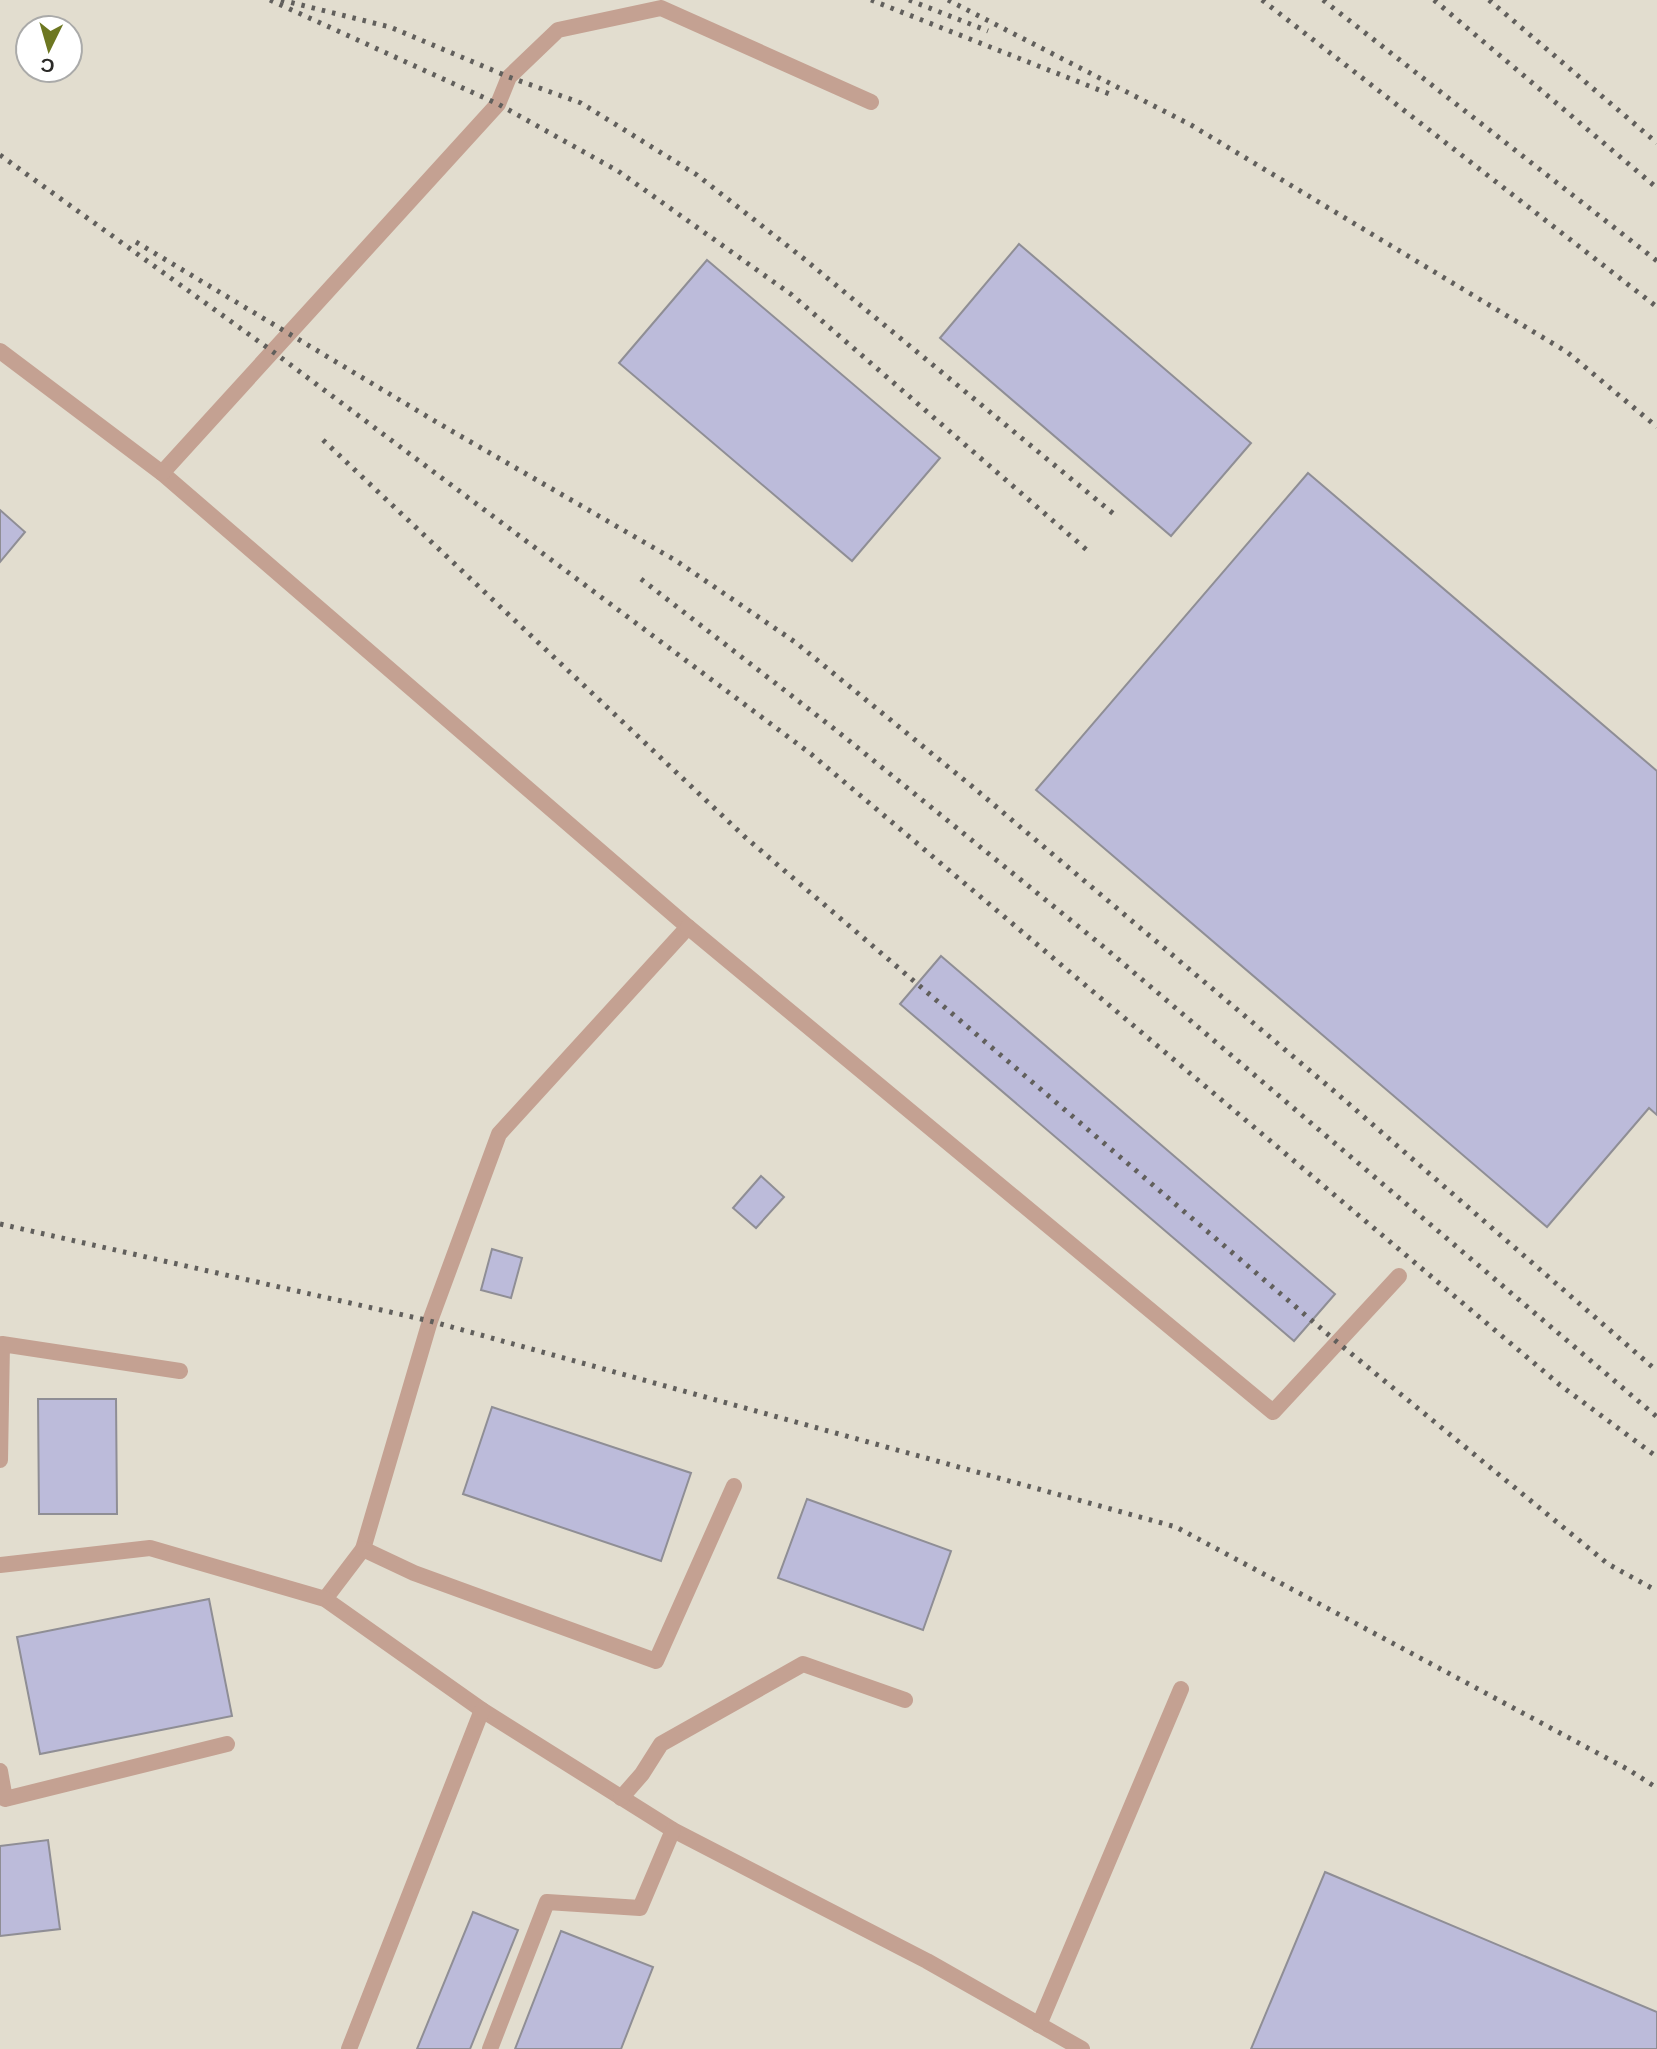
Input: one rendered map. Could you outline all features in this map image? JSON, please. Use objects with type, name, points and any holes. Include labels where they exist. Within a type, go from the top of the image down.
[{"type":"lane","points":[[162,473],[498,104],[509,77],[558,30],[660,8],[871,102]]},
{"type":"lane","points":[[0,351],[162,473],[688,927],[1273,1412],[1399,1276]]},
{"type":"lane","points":[[324,1599],[363,1549],[430,1321],[499,1134],[688,927]]},
{"type":"lane","points":[[0,1460],[2,1344],[180,1371]]},
{"type":"lane","points":[[363,1549],[414,1573],[656,1661],[734,1486]]},
{"type":"lane","points":[[0,1565],[150,1548],[324,1599],[482,1710],[673,1830],[927,1961],[1082,2049]]},
{"type":"lane","points":[[621,1798],[642,1774],[661,1744],[803,1664],[905,1700]]},
{"type":"lane","points":[[1039,2025],[1181,1689]]},
{"type":"lane","points":[[349,2049],[482,1710]]},
{"type":"lane","points":[[0,1771],[5,1800],[227,1744]]},
{"type":"lane","points":[[490,2049],[547,1902],[640,1908],[673,1830]]},
{"type":"shaded area","points":[[0,0],[1657,0],[1657,2049],[0,2049]]},
{"type":"building","points":[[1019,244],[1251,443],[1171,536],[940,338]]},
{"type":"building","points":[[707,260],[940,458],[852,561],[619,363]]},
{"type":"building","points":[[1308,473],[1657,771],[1657,1115],[1649,1108],[1547,1227],[1036,790]]},
{"type":"building","points":[[0,510],[25,532],[0,562]]},
{"type":"building","points":[[941,956],[1335,1294],[1294,1341],[900,1004]]},
{"type":"building","points":[[761,1176],[784,1197],[756,1228],[733,1208]]},
{"type":"building","points":[[492,1249],[522,1258],[511,1298],[481,1290]]},
{"type":"building","points":[[38,1399],[116,1399],[117,1514],[39,1514]]},
{"type":"building","points":[[492,1407],[691,1473],[661,1561],[463,1494]]},
{"type":"building","points":[[807,1499],[951,1551],[923,1630],[778,1578]]},
{"type":"building","points":[[209,1599],[232,1716],[40,1754],[17,1637]]},
{"type":"building","points":[[48,1840],[60,1929],[0,1936],[0,1846]]},
{"type":"building","points":[[1325,1872],[1657,2012],[1657,2049],[1251,2049]]},
{"type":"building","points":[[473,1912],[518,1930],[470,2049],[417,2049]]},
{"type":"building","points":[[561,1931],[653,1967],[621,2049],[515,2049]]},
{"type":"railway","points":[[270,0],[498,104],[618,171],[792,295],[1088,551]]},
{"type":"railway","points":[[281,0],[390,27],[509,77],[581,103],[697,175],[803,258],[1115,515]]},
{"type":"railway","points":[[871,0],[1112,95]]},
{"type":"railway","points":[[909,0],[988,31]]},
{"type":"railway","points":[[948,0],[1191,125],[1567,352],[1657,427]]},
{"type":"railway","points":[[1262,0],[1657,307]]},
{"type":"railway","points":[[1323,0],[1657,261]]},
{"type":"railway","points":[[1434,0],[1657,188]]},
{"type":"railway","points":[[1489,0],[1657,143]]},
{"type":"railway","points":[[0,155],[272,351],[811,754],[1560,1385],[1657,1457]]},
{"type":"railway","points":[[136,242],[438,423],[675,560],[795,642],[974,788],[1334,1091],[1657,1371]]},
{"type":"railway","points":[[323,440],[745,837],[1337,1342],[1608,1564],[1657,1591]]},
{"type":"railway","points":[[641,579],[837,731],[1105,948],[1657,1417]]},
{"type":"railway","points":[[0,1224],[430,1321],[1176,1527],[1629,1770],[1657,1788]]}]
